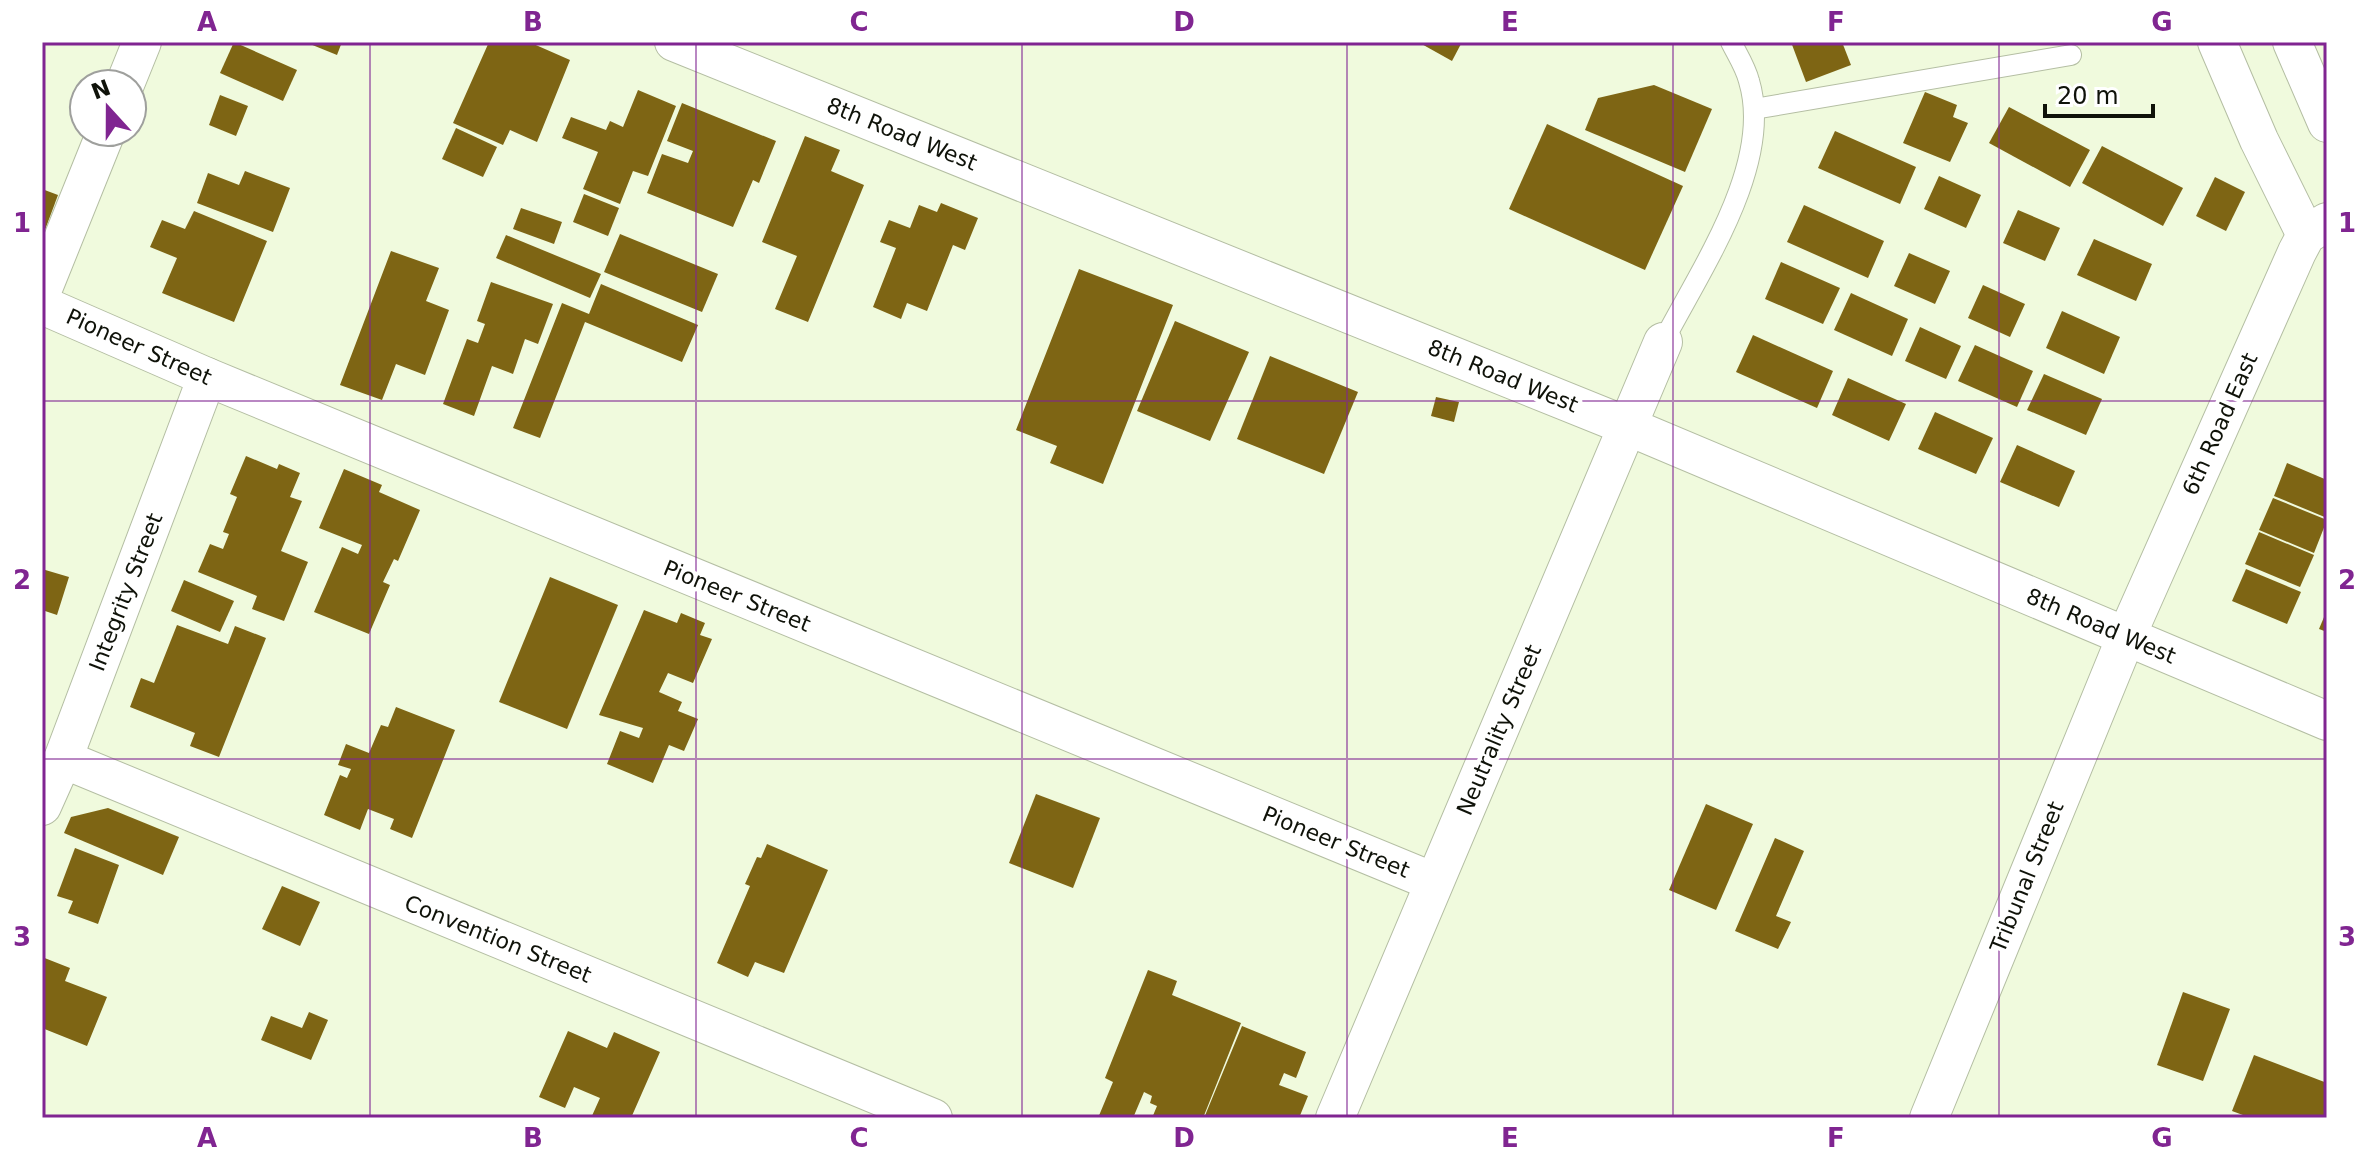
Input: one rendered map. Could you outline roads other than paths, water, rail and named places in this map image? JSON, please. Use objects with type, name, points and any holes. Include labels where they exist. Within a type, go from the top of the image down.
[{"type":"street","points":[[131,68],[142,42]]},
{"type":"street","name":"8th Road West","points":[[674,42],[1627,426],[2327,721]]},
{"type":"street","points":[[2217,42],[2259,140],[2316,228]]},
{"type":"street","points":[[2292,42],[2327,123]]},
{"type":"street","points":[[42,291],[100,148]]},
{"type":"street","name":"6th Road East","points":[[2126,637],[2316,228]]},
{"type":"street","name":"Pioneer Street","points":[[42,305],[207,377],[1434,882]]},
{"type":"street","name":"Neutrality Street","points":[[1335,1118],[1663,342]]},
{"type":"street","name":"Integrity Street","points":[[42,806],[63,759],[207,377]]},
{"type":"street","name":"Tribunal Street","points":[[1929,1118],[2126,637]]},
{"type":"street","name":"Convention Street","points":[[63,759],[933,1118]]},
{"type":"lane","points":[[1663,342],[1742,187],[1754,145],[1754,109],[1749,80],[1731,42]]},
{"type":"lane","points":[[1754,109],[2071,55]]}]
